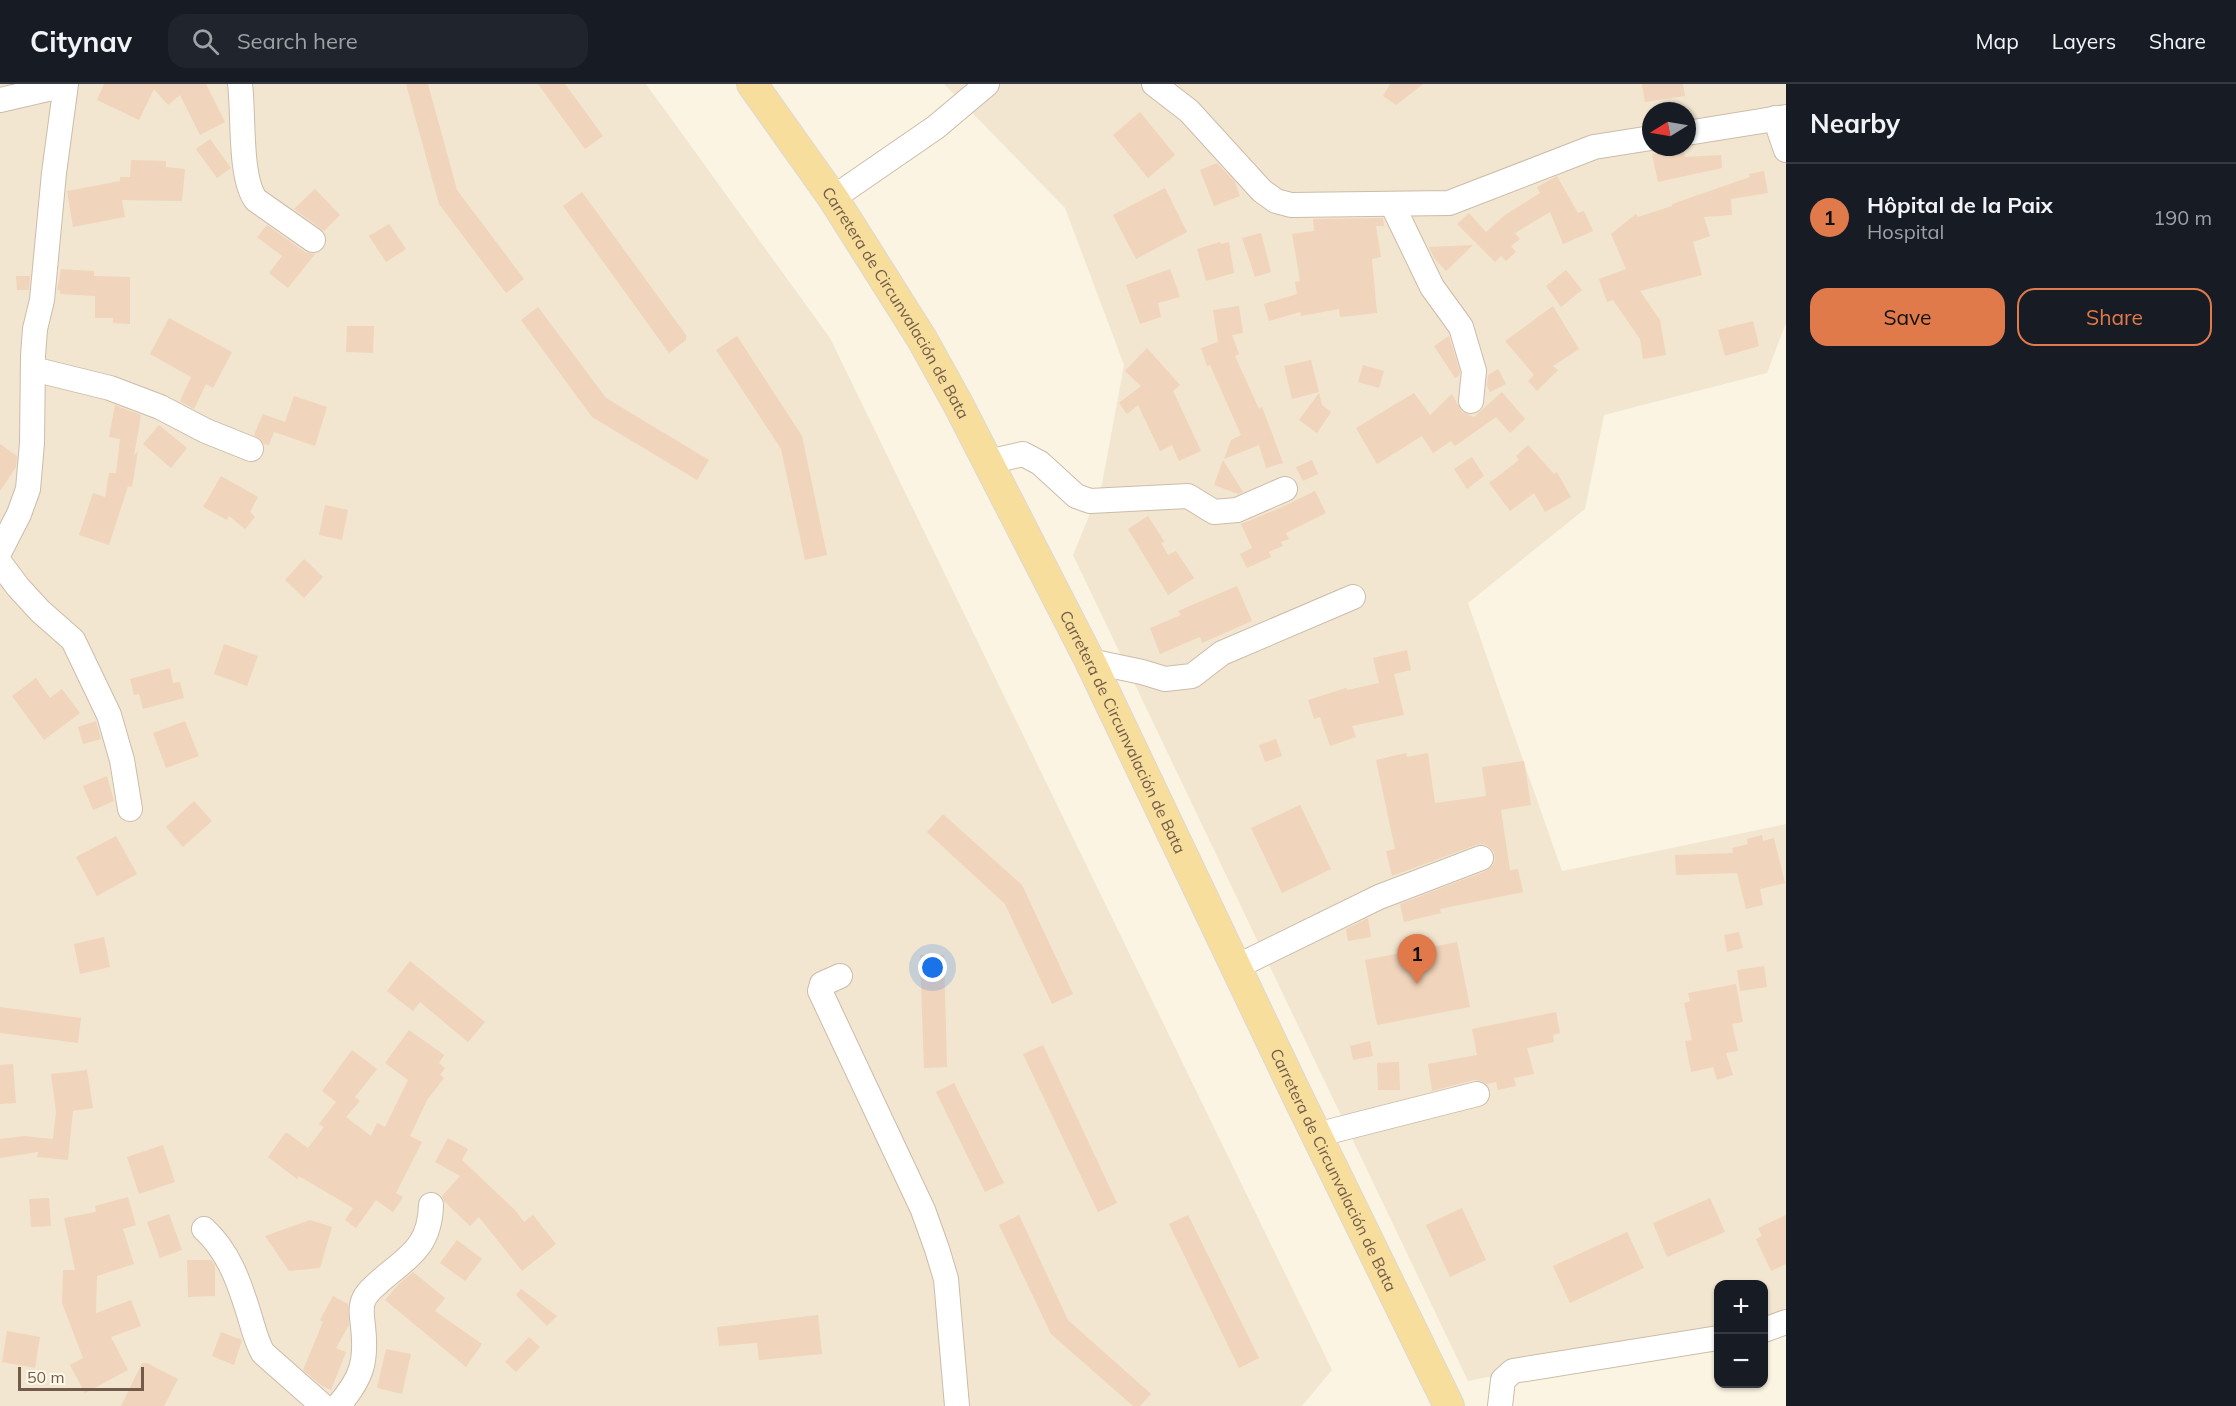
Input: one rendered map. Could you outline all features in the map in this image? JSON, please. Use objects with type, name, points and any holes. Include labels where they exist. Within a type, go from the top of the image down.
[{"type":"main road","name":"Carretera de Circunvalación de Bata","points":[[752,84],[833,198],[922,339],[988,462],[1090,661],[1441,1403]]},
{"type":"street","points":[[240,84],[247,175],[251,193],[256,200],[313,240]]},
{"type":"street","points":[[833,198],[936,127],[987,84]]},
{"type":"street","points":[[1154,84],[1188,111],[1262,191],[1276,201],[1291,205],[1449,203],[1594,147],[1642,139]]},
{"type":"street","points":[[0,100],[65,85],[42,300],[35,329],[32,443],[28,489],[19,514],[0,551]]},
{"type":"street","points":[[1696,132],[1780,118],[1786,150]]},
{"type":"street","points":[[1392,204],[1428,280],[1461,327],[1474,371],[1471,401]]},
{"type":"street","points":[[33,369],[110,388],[160,407],[206,431],[251,448]]},
{"type":"street","points":[[988,462],[1023,454],[1040,463],[1076,496],[1090,501],[1188,496],[1214,512],[1237,510],[1285,489]]},
{"type":"street","points":[[0,562],[18,587],[40,611],[73,640],[109,716],[122,760],[130,809]]},
{"type":"street","points":[[1090,661],[1165,679],[1192,676],[1222,653],[1353,597]]},
{"type":"street","points":[[1236,967],[1378,897],[1481,858]]},
{"type":"street","points":[[840,976],[822,984],[820,991],[923,1210],[937,1249],[946,1279],[957,1406]]},
{"type":"street","points":[[1316,1135],[1477,1094]]},
{"type":"street","points":[[338,1406],[353,1388],[364,1360],[361,1311],[363,1299],[370,1290],[414,1253],[431,1222],[431,1205]]},
{"type":"street","points":[[204,1229],[218,1242],[227,1255],[248,1309],[258,1345],[263,1353],[323,1406]]},
{"type":"street","points":[[1768,1329],[1786,1322]]},
{"type":"street","points":[[1500,1406],[1503,1380],[1513,1371],[1714,1339]]},
{"type":"shaded area","points":[[0,84],[646,84],[830,338],[1332,1370],[1302,1406],[0,1406]]},
{"type":"shaded area","points":[[944,84],[1786,84],[1786,323],[1767,373],[1604,415],[1585,509],[1468,603],[1562,871],[1786,824],[1786,1312],[1768,1320],[1768,1280],[1714,1280],[1714,1332],[1468,1381],[1073,555],[1102,484],[1124,365],[1065,208]]},
{"type":"building","points":[[104,84],[206,84],[225,122],[200,135],[180,95],[168,105],[154,89],[139,120],[97,100]]},
{"type":"building","points":[[406,84],[428,84],[457,190],[524,279],[506,293],[439,204]]},
{"type":"building","points":[[538,84],[565,84],[603,136],[585,149]]},
{"type":"building","points":[[1390,84],[1423,84],[1396,105],[1383,96]]},
{"type":"building","points":[[1642,84],[1683,84],[1685,96],[1645,102]]},
{"type":"building","points":[[1140,112],[1175,155],[1148,178],[1113,135]]},
{"type":"building","points":[[210,139],[231,168],[217,178],[196,149]]},
{"type":"building","points":[[1721,155],[1722,168],[1658,182],[1652,156]]},
{"type":"building","points":[[131,160],[166,161],[166,167],[185,169],[182,201],[122,200],[125,217],[73,227],[67,191],[120,181],[120,177],[130,177]]},
{"type":"building","points":[[1217,163],[1235,182],[1240,196],[1214,206],[1200,170]]},
{"type":"building","points":[[1764,171],[1768,193],[1731,199],[1732,215],[1704,217],[1710,236],[1693,242],[1702,275],[1640,291],[1660,320],[1666,355],[1643,359],[1640,339],[1613,300],[1607,302],[1599,279],[1626,269],[1611,234],[1636,214],[1638,217],[1672,206],[1672,204],[1750,177],[1749,174]]},
{"type":"building","points":[[1557,176],[1578,213],[1584,211],[1593,231],[1563,244],[1550,212],[1515,233],[1520,239],[1511,246],[1516,252],[1506,261],[1501,256],[1495,262],[1457,224],[1469,213],[1486,232],[1505,215],[1540,193],[1537,187]]},
{"type":"building","points":[[1165,188],[1187,232],[1136,259],[1113,215]]},
{"type":"building","points":[[315,189],[340,215],[324,231],[294,209]]},
{"type":"building","points":[[582,192],[686,335],[686,340],[669,353],[563,206]]},
{"type":"building","points":[[1383,218],[1384,226],[1376,226],[1381,257],[1372,259],[1377,313],[1340,317],[1339,309],[1301,316],[1300,312],[1269,321],[1264,304],[1297,294],[1295,282],[1300,281],[1292,234],[1314,231],[1313,219]]},
{"type":"building","points":[[389,224],[406,249],[386,262],[369,236]]},
{"type":"building","points":[[267,225],[305,252],[315,254],[288,288],[269,273],[282,256],[257,237]]},
{"type":"building","points":[[1261,233],[1271,272],[1255,277],[1242,238]]},
{"type":"building","points":[[1220,242],[1221,244],[1229,242],[1234,273],[1206,281],[1197,249]]},
{"type":"building","points":[[1473,245],[1446,271],[1434,258],[1429,247]]},
{"type":"building","points":[[61,269],[94,271],[94,276],[130,277],[130,324],[113,323],[113,318],[95,318],[95,296],[60,294],[60,290],[57,290]]},
{"type":"building","points":[[1170,269],[1180,297],[1158,303],[1161,317],[1140,324],[1126,285]]},
{"type":"building","points":[[1566,270],[1582,290],[1561,307],[1546,286]]},
{"type":"building","points":[[16,276],[30,276],[29,290],[17,290]]},
{"type":"building","points":[[1239,306],[1243,333],[1232,335],[1239,354],[1235,356],[1259,409],[1262,407],[1283,463],[1266,468],[1259,445],[1224,459],[1231,440],[1241,435],[1210,365],[1207,366],[1201,348],[1218,342],[1213,310]]},
{"type":"building","points":[[1553,306],[1579,349],[1553,366],[1558,370],[1537,391],[1528,381],[1534,375],[1505,341]]},
{"type":"building","points":[[538,307],[606,398],[709,460],[697,480],[592,417],[521,320]]},
{"type":"building","points":[[169,318],[232,352],[213,388],[206,384],[194,409],[180,401],[191,377],[150,354]]},
{"type":"building","points":[[1753,321],[1759,346],[1725,356],[1718,330]]},
{"type":"building","points":[[347,326],[374,326],[373,353],[346,352]]},
{"type":"building","points":[[737,336],[802,436],[827,555],[805,560],[781,449],[716,350]]},
{"type":"building","points":[[1449,336],[1460,372],[1455,378],[1434,346]]},
{"type":"building","points":[[1147,348],[1180,385],[1173,391],[1201,451],[1179,461],[1172,445],[1160,451],[1138,405],[1127,414],[1119,403],[1141,386],[1125,371]]},
{"type":"building","points":[[1311,360],[1319,392],[1292,399],[1284,366]]},
{"type":"building","points":[[1363,365],[1384,371],[1379,388],[1358,382]]},
{"type":"building","points":[[1498,369],[1506,384],[1490,392],[1487,386],[1488,375]]},
{"type":"building","points":[[1502,392],[1525,419],[1510,433],[1496,417],[1455,446],[1451,441],[1433,453],[1422,436],[1377,464],[1356,428],[1414,393],[1430,415],[1452,394],[1462,412],[1474,417]]},
{"type":"building","points":[[1319,393],[1322,405],[1331,412],[1317,433],[1299,420]]},
{"type":"building","points":[[294,396],[327,407],[315,446],[274,432],[269,445],[264,444],[254,435],[263,414],[285,422]]},
{"type":"building","points":[[115,405],[141,415],[134,456],[138,451],[132,487],[128,486],[109,545],[79,535],[93,493],[105,497],[109,473],[116,473],[120,439],[109,437]]},
{"type":"building","points":[[159,425],[187,448],[171,468],[143,444]]},
{"type":"building","points":[[0,444],[17,456],[16,467],[0,491]]},
{"type":"building","points":[[1528,445],[1554,474],[1557,472],[1571,497],[1545,512],[1534,493],[1510,511],[1489,483],[1519,460],[1516,456]]},
{"type":"building","points":[[1472,457],[1484,476],[1467,489],[1454,469]]},
{"type":"building","points":[[1223,460],[1243,492],[1238,494],[1214,485]]},
{"type":"building","points":[[1312,460],[1318,474],[1303,481],[1296,467]]},
{"type":"building","points":[[221,476],[258,497],[250,512],[255,517],[245,529],[229,516],[227,520],[203,507]]},
{"type":"building","points":[[1315,491],[1326,513],[1286,533],[1289,539],[1281,542],[1283,546],[1269,552],[1271,557],[1247,568],[1240,554],[1252,548],[1241,524]]},
{"type":"building","points":[[325,505],[348,510],[342,540],[319,535]]},
{"type":"building","points":[[1148,516],[1164,541],[1161,543],[1168,555],[1176,551],[1194,578],[1168,595],[1128,529]]},
{"type":"building","points":[[304,559],[323,577],[304,598],[285,580]]},
{"type":"building","points":[[1237,586],[1252,621],[1202,643],[1200,637],[1160,654],[1150,628],[1181,615],[1178,611]]},
{"type":"building","points":[[224,644],[258,656],[247,686],[214,674]]},
{"type":"building","points":[[1407,650],[1411,670],[1394,674],[1404,715],[1352,726],[1356,737],[1330,746],[1320,717],[1314,719],[1308,700],[1346,688],[1347,690],[1379,683],[1373,658]]},
{"type":"building","points":[[170,668],[173,683],[180,682],[184,698],[143,709],[139,694],[134,695],[130,679]]},
{"type":"building","points":[[36,678],[50,698],[62,689],[80,713],[44,740],[12,696]]},
{"type":"building","points":[[96,721],[101,739],[83,744],[78,727]]},
{"type":"building","points":[[185,721],[199,756],[166,768],[153,733]]},
{"type":"building","points":[[1276,739],[1282,756],[1265,762],[1259,745]]},
{"type":"building","points":[[1406,753],[1407,757],[1428,753],[1435,803],[1486,796],[1482,767],[1524,761],[1531,805],[1501,810],[1510,870],[1518,869],[1523,892],[1440,909],[1441,913],[1404,922],[1400,904],[1486,871],[1495,860],[1494,852],[1489,847],[1484,844],[1476,845],[1392,876],[1386,851],[1395,849],[1376,760]]},
{"type":"building","points":[[107,776],[114,801],[93,810],[83,786]]},
{"type":"building","points":[[194,801],[212,821],[183,847],[166,827]]},
{"type":"building","points":[[1300,805],[1331,869],[1282,893],[1251,828]]},
{"type":"building","points":[[943,814],[1022,885],[1073,994],[1052,1004],[1005,904],[927,832]]},
{"type":"building","points":[[1762,835],[1763,841],[1774,838],[1785,883],[1760,889],[1763,905],[1746,909],[1737,873],[1676,875],[1675,855],[1733,853],[1732,848],[1748,844],[1747,839]]},
{"type":"building","points":[[116,836],[137,874],[97,896],[76,857]]},
{"type":"building","points":[[1368,918],[1371,937],[1348,941],[1346,929]]},
{"type":"building","points":[[1739,932],[1743,948],[1727,952],[1724,935]]},
{"type":"building","points":[[104,937],[110,967],[80,974],[74,944]]},
{"type":"building","points":[[1457,942],[1470,1007],[1377,1025],[1365,960]]},
{"type":"building","points":[[920,955],[944,955],[947,1067],[924,1068]]},
{"type":"building","points":[[410,961],[485,1022],[468,1042],[420,1002],[413,1011],[387,991]]},
{"type":"building","points":[[1764,966],[1767,987],[1740,991],[1737,970]]},
{"type":"building","points":[[1736,984],[1743,1022],[1732,1024],[1738,1051],[1726,1053],[1733,1075],[1717,1080],[1713,1067],[1691,1072],[1685,1041],[1692,1040],[1684,1003],[1690,1001],[1688,993]]},
{"type":"building","points":[[0,1007],[81,1018],[78,1043],[0,1033]]},
{"type":"building","points":[[1556,1012],[1560,1033],[1553,1035],[1554,1042],[1527,1048],[1534,1074],[1514,1078],[1516,1086],[1498,1090],[1496,1082],[1487,1084],[1474,1080],[1432,1091],[1428,1064],[1477,1055],[1472,1029]]},
{"type":"building","points":[[409,1030],[444,1055],[439,1063],[445,1068],[440,1075],[444,1078],[427,1100],[410,1136],[422,1142],[396,1193],[403,1197],[393,1212],[376,1200],[356,1228],[345,1220],[353,1208],[299,1176],[297,1179],[268,1157],[286,1132],[308,1148],[324,1127],[319,1124],[336,1102],[322,1091],[352,1050],[377,1069],[355,1097],[360,1101],[346,1117],[371,1136],[377,1123],[385,1127],[408,1080],[385,1063]]},
{"type":"building","points":[[1370,1041],[1373,1056],[1353,1060],[1350,1046]]},
{"type":"building","points":[[1043,1045],[1117,1203],[1098,1212],[1023,1054]]},
{"type":"building","points":[[1399,1062],[1400,1090],[1378,1090],[1377,1063]]},
{"type":"building","points":[[13,1064],[16,1103],[0,1104],[0,1065]]},
{"type":"building","points":[[87,1070],[93,1108],[73,1111],[68,1160],[37,1157],[38,1152],[0,1158],[0,1139],[24,1136],[53,1139],[56,1112],[51,1074]]},
{"type":"building","points":[[954,1083],[1004,1183],[985,1192],[936,1092]]},
{"type":"building","points":[[448,1138],[468,1149],[462,1160],[515,1210],[524,1222],[533,1215],[556,1244],[522,1271],[479,1217],[470,1226],[444,1201],[442,1196],[460,1176],[435,1162]]},
{"type":"building","points":[[163,1145],[175,1182],[139,1194],[127,1157]]},
{"type":"building","points":[[128,1197],[136,1225],[123,1229],[134,1264],[97,1276],[96,1313],[131,1300],[141,1326],[111,1337],[128,1370],[85,1393],[70,1365],[83,1358],[62,1303],[63,1270],[75,1270],[64,1218],[96,1212],[95,1206]]},
{"type":"building","points":[[49,1198],[51,1226],[31,1227],[29,1199]]},
{"type":"building","points":[[1710,1198],[1725,1232],[1667,1257],[1653,1223]]},
{"type":"building","points":[[1462,1208],[1486,1260],[1450,1277],[1426,1225]]},
{"type":"building","points":[[169,1214],[182,1250],[160,1258],[147,1222]]},
{"type":"building","points":[[1019,1215],[1068,1320],[1151,1394],[1140,1406],[1133,1406],[1051,1334],[999,1225]]},
{"type":"building","points":[[1188,1215],[1259,1358],[1239,1368],[1169,1224]]},
{"type":"building","points":[[1786,1215],[1786,1264],[1771,1271],[1756,1239],[1762,1236],[1758,1228]]},
{"type":"building","points":[[310,1220],[332,1227],[320,1268],[289,1271],[265,1236]]},
{"type":"building","points":[[1627,1232],[1644,1268],[1570,1303],[1553,1266]]},
{"type":"building","points":[[457,1240],[482,1259],[465,1281],[440,1263]]},
{"type":"building","points":[[187,1260],[211,1260],[215,1265],[215,1296],[188,1297]]},
{"type":"building","points":[[413,1272],[445,1298],[435,1311],[482,1344],[466,1367],[385,1300]]},
{"type":"building","points":[[521,1289],[557,1316],[547,1326],[516,1295]]},
{"type":"building","points":[[333,1296],[348,1304],[349,1325],[336,1348],[346,1352],[331,1390],[322,1386],[303,1370],[323,1322],[320,1320]]},
{"type":"building","points":[[818,1315],[822,1354],[759,1360],[757,1343],[719,1346],[717,1327]]},
{"type":"building","points":[[7,1331],[40,1337],[35,1368],[2,1362]]},
{"type":"building","points":[[221,1332],[242,1340],[234,1365],[212,1356]]},
{"type":"building","points":[[529,1337],[540,1347],[516,1372],[505,1362]]},
{"type":"building","points":[[386,1349],[411,1354],[402,1394],[377,1388]]},
{"type":"building","points":[[142,1363],[147,1363],[178,1379],[164,1406],[121,1406]]},
{"type":"place","name":"Hôpital de la Paix","points":[[1417,984]]}]
